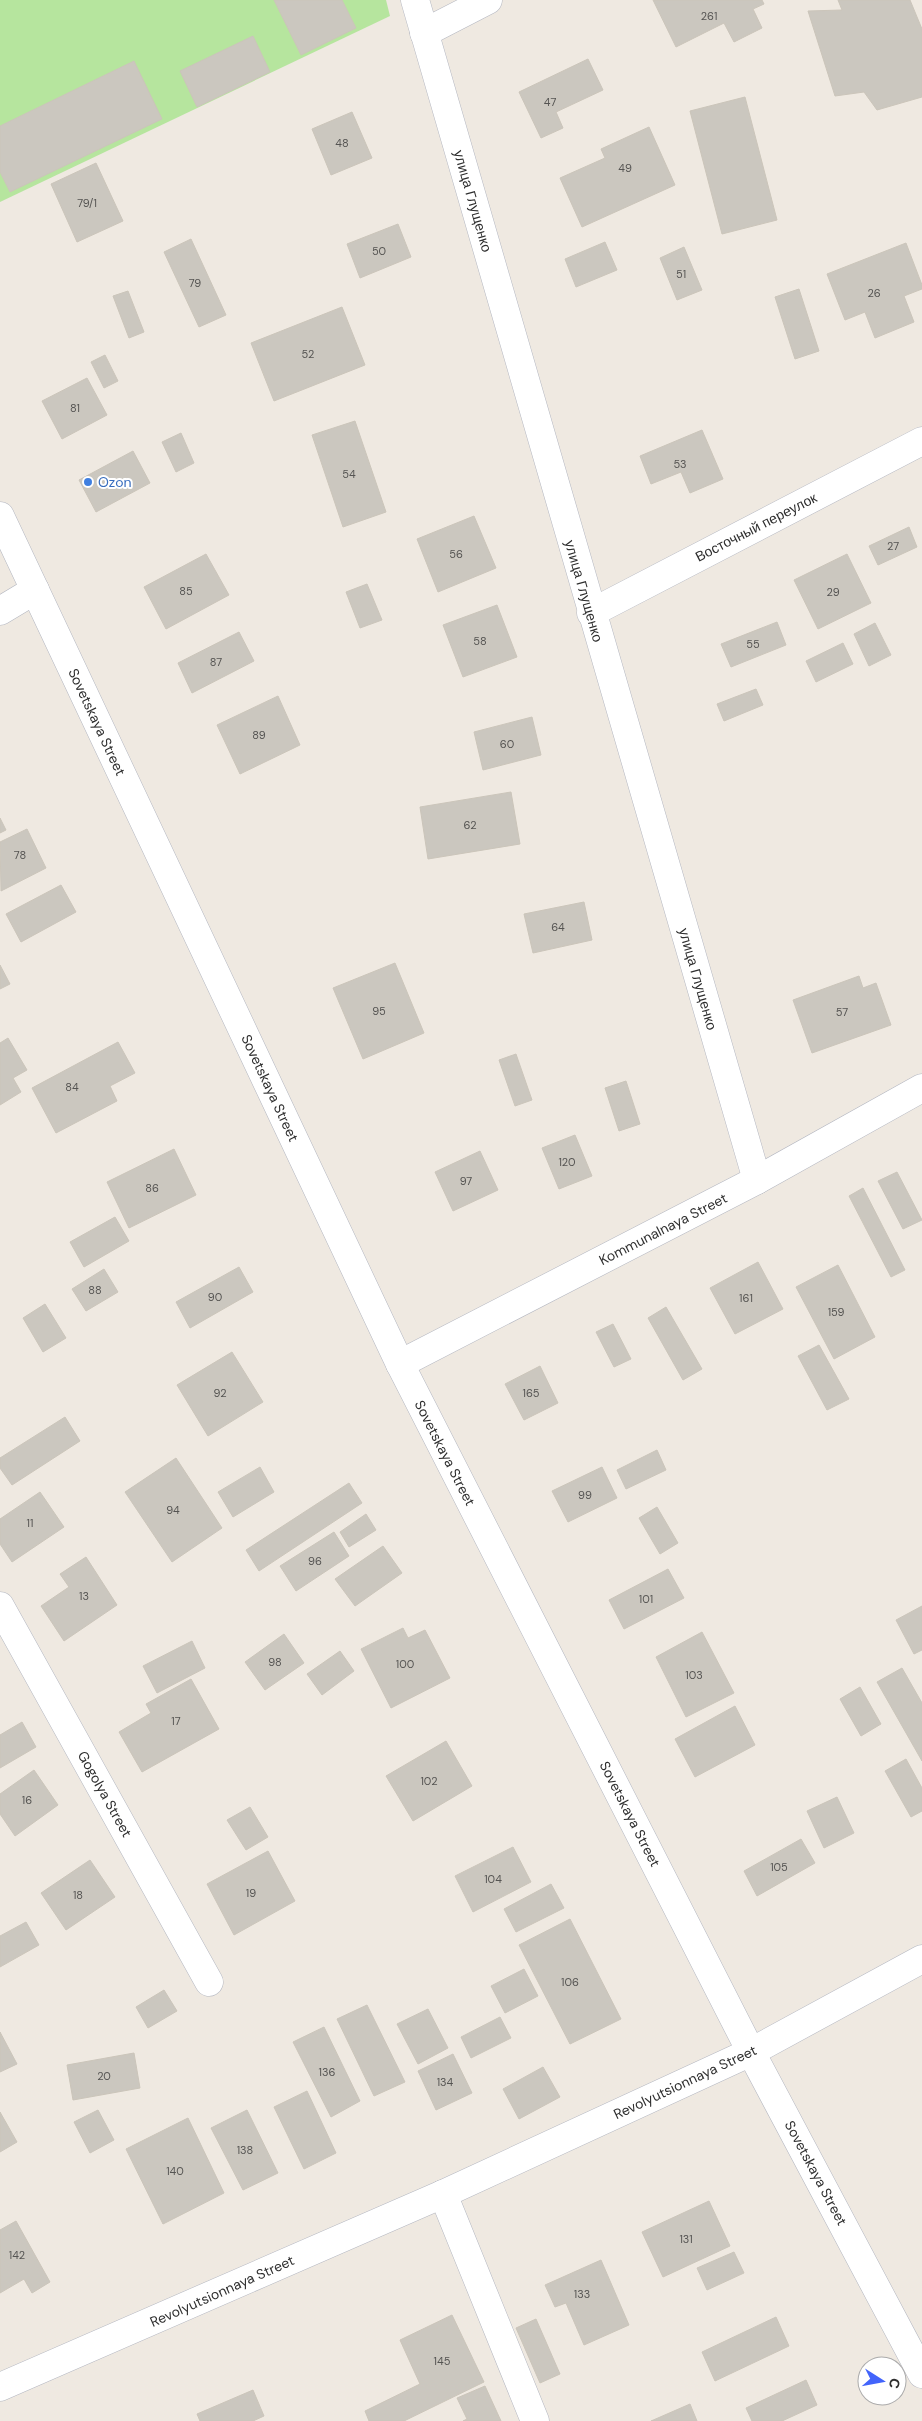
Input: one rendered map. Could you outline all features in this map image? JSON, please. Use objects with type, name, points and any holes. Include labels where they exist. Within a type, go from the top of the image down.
[{"type":"street","name":"улица Глущенко","points":[[415,0],[757,1180]]},
{"type":"street","points":[[424,33],[488,0]]},
{"type":"street","name":"Восточный переулок","points":[[591,612],[922,441]]},
{"type":"street","name":"Sovetskaya Street","points":[[0,516],[400,1364],[751,2052],[922,2374]]},
{"type":"street","points":[[0,611],[35,590]]},
{"type":"street","name":"Kommunalnaya Street","points":[[400,1364],[757,1180],[922,1088]]},
{"type":"street","name":"Gogolya Street","points":[[0,1606],[209,1982]]},
{"type":"street","name":"Revolyutsionnaya Street","points":[[0,2387],[443,2194],[751,2052],[922,1959]]},
{"type":"street","points":[[443,2194],[535,2421]]},
{"type":"green space","points":[[0,0],[386,0],[390,16],[0,202]]},
{"type":"building","points":[[274,0],[342,0],[356,28],[301,55]]},
{"type":"building","points":[[653,0],[762,0],[764,4],[753,9],[762,28],[734,42],[724,23],[676,47]]},
{"type":"building","points":[[838,0],[910,0],[922,29],[922,97],[877,110],[864,92],[835,96],[808,11],[842,10]]},
{"type":"building","points":[[253,36],[270,72],[197,107],[180,71]]},
{"type":"building","points":[[588,59],[603,90],[556,112],[563,128],[541,138],[519,92]]},
{"type":"building","points":[[134,61],[162,119],[10,192],[0,172],[0,126]]},
{"type":"building","points":[[745,97],[777,220],[722,234],[690,111]]},
{"type":"building","points":[[352,112],[372,158],[331,175],[312,129]]},
{"type":"building","points":[[649,127],[675,185],[582,227],[560,178],[605,158],[601,149]]},
{"type":"building","points":[[96,163],[123,221],[77,242],[51,184]]},
{"type":"building","points":[[398,224],[411,257],[360,278],[347,244]]},
{"type":"building","points":[[191,239],[226,315],[199,327],[164,252]]},
{"type":"building","points":[[605,242],[617,270],[576,287],[565,259]]},
{"type":"building","points":[[906,243],[922,285],[922,289],[904,296],[914,322],[875,338],[865,312],[845,320],[827,274]]},
{"type":"building","points":[[684,247],[702,290],[677,300],[660,258]]},
{"type":"building","points":[[799,289],[819,351],[795,359],[775,297]]},
{"type":"building","points":[[128,291],[144,332],[129,338],[113,296]]},
{"type":"building","points":[[342,307],[365,365],[274,401],[251,343]]},
{"type":"building","points":[[105,355],[118,381],[104,388],[91,362]]},
{"type":"building","points":[[87,378],[107,415],[62,439],[42,401]]},
{"type":"building","points":[[355,421],[386,512],[343,527],[312,435]]},
{"type":"building","points":[[702,430],[723,479],[690,493],[681,472],[651,484],[640,456]]},
{"type":"building","points":[[181,433],[194,463],[176,472],[162,442]]},
{"type":"building","points":[[133,451],[150,483],[96,512],[79,480]]},
{"type":"building","points":[[474,516],[496,568],[438,592],[417,539]]},
{"type":"building","points":[[909,527],[917,547],[878,565],[869,546]]},
{"type":"building","points":[[206,554],[229,595],[166,629],[144,587]]},
{"type":"building","points":[[847,554],[871,603],[818,629],[794,580]]},
{"type":"building","points":[[367,584],[382,620],[360,628],[346,592]]},
{"type":"building","points":[[497,605],[517,657],[463,677],[443,625]]},
{"type":"building","points":[[777,622],[786,645],[731,667],[721,644]]},
{"type":"building","points":[[875,623],[891,655],[869,666],[854,634]]},
{"type":"building","points":[[239,632],[254,661],[192,693],[178,663]]},
{"type":"building","points":[[843,643],[853,664],[816,682],[806,661]]},
{"type":"building","points":[[756,689],[763,705],[724,721],[717,704]]},
{"type":"building","points":[[278,696],[300,745],[240,774],[217,725]]},
{"type":"building","points":[[532,717],[541,755],[483,770],[474,732]]},
{"type":"building","points":[[511,792],[520,844],[428,859],[420,807]]},
{"type":"building","points":[[0,818],[6,830],[0,833]]},
{"type":"building","points":[[27,829],[46,868],[1,891],[0,842]]},
{"type":"building","points":[[61,885],[76,912],[21,942],[6,914]]},
{"type":"building","points":[[584,902],[592,940],[533,953],[524,914]]},
{"type":"building","points":[[395,963],[424,1033],[363,1059],[333,988]]},
{"type":"building","points":[[0,965],[10,984],[0,989]]},
{"type":"building","points":[[859,976],[863,988],[876,983],[891,1025],[812,1053],[793,1000]]},
{"type":"building","points":[[8,1038],[27,1070],[13,1078],[21,1092],[0,1105],[0,1043]]},
{"type":"building","points":[[118,1042],[135,1073],[110,1086],[117,1101],[56,1133],[32,1088]]},
{"type":"building","points":[[516,1054],[532,1100],[515,1106],[499,1060]]},
{"type":"building","points":[[626,1081],[640,1124],[619,1131],[605,1088]]},
{"type":"building","points":[[575,1135],[592,1176],[559,1189],[542,1148]]},
{"type":"building","points":[[174,1149],[196,1195],[129,1228],[107,1182]]},
{"type":"building","points":[[480,1151],[498,1190],[453,1211],[435,1172]]},
{"type":"building","points":[[897,1172],[922,1220],[903,1229],[878,1181]]},
{"type":"building","points":[[863,1188],[905,1270],[891,1277],[849,1196]]},
{"type":"building","points":[[115,1217],[129,1241],[84,1267],[70,1242]]},
{"type":"building","points":[[758,1262],[783,1309],[735,1334],[710,1288]]},
{"type":"building","points":[[838,1265],[875,1337],[834,1359],[796,1287]]},
{"type":"building","points":[[239,1267],[253,1292],[190,1328],[176,1302]]},
{"type":"building","points":[[104,1269],[118,1292],[86,1311],[72,1289]]},
{"type":"building","points":[[45,1304],[66,1338],[43,1352],[23,1318]]},
{"type":"building","points":[[666,1307],[702,1369],[683,1380],[648,1318]]},
{"type":"building","points":[[613,1324],[631,1359],[614,1367],[596,1332]]},
{"type":"building","points":[[819,1345],[849,1399],[827,1410],[798,1356]]},
{"type":"building","points":[[232,1352],[263,1402],[208,1436],[177,1385]]},
{"type":"building","points":[[540,1366],[558,1403],[524,1420],[505,1384]]},
{"type":"building","points":[[65,1417],[80,1441],[12,1485],[0,1468],[0,1458]]},
{"type":"building","points":[[657,1450],[666,1470],[626,1489],[617,1470]]},
{"type":"building","points":[[176,1458],[222,1528],[172,1562],[125,1492]]},
{"type":"building","points":[[260,1467],[274,1492],[233,1517],[218,1492]]},
{"type":"building","points":[[602,1467],[617,1498],[568,1522],[552,1491]]},
{"type":"building","points":[[349,1483],[362,1503],[259,1571],[246,1550]]},
{"type":"building","points":[[40,1492],[64,1527],[12,1562],[0,1544],[0,1519]]},
{"type":"building","points":[[657,1507],[678,1543],[660,1554],[639,1518]]},
{"type":"building","points":[[366,1514],[376,1530],[349,1547],[340,1532]]},
{"type":"building","points":[[334,1532],[349,1556],[296,1591],[280,1566]]},
{"type":"building","points":[[383,1546],[402,1573],[355,1606],[335,1579]]},
{"type":"building","points":[[86,1557],[117,1605],[64,1641],[41,1606],[69,1587],[60,1574]]},
{"type":"building","points":[[668,1569],[684,1598],[624,1629],[609,1600]]},
{"type":"building","points":[[922,1606],[922,1650],[914,1654],[896,1620]]},
{"type":"building","points":[[403,1628],[408,1638],[425,1630],[450,1678],[391,1708],[361,1649]]},
{"type":"building","points":[[702,1632],[734,1693],[686,1717],[656,1657]]},
{"type":"building","points":[[284,1634],[304,1663],[265,1690],[245,1662]]},
{"type":"building","points":[[192,1641],[205,1668],[157,1693],[143,1666]]},
{"type":"building","points":[[340,1651],[354,1671],[322,1695],[307,1674]]},
{"type":"building","points":[[902,1668],[922,1703],[922,1761],[877,1682]]},
{"type":"building","points":[[191,1679],[219,1729],[142,1772],[119,1732],[151,1713],[146,1704]]},
{"type":"building","points":[[860,1687],[881,1724],[861,1736],[840,1699]]},
{"type":"building","points":[[735,1706],[755,1745],[695,1777],[675,1739]]},
{"type":"building","points":[[22,1722],[36,1747],[0,1768],[0,1735]]},
{"type":"building","points":[[446,1741],[472,1786],[413,1821],[386,1776]]},
{"type":"building","points":[[906,1759],[922,1788],[922,1811],[911,1817],[885,1771]]},
{"type":"building","points":[[34,1770],[58,1805],[15,1836],[0,1814],[0,1794]]},
{"type":"building","points":[[837,1797],[854,1833],[824,1848],[807,1811]]},
{"type":"building","points":[[250,1807],[268,1837],[246,1850],[227,1820]]},
{"type":"building","points":[[801,1839],[815,1863],[757,1896],[744,1871]]},
{"type":"building","points":[[513,1847],[531,1882],[473,1912],[455,1876]]},
{"type":"building","points":[[268,1851],[295,1901],[234,1935],[207,1884]]},
{"type":"building","points":[[90,1860],[115,1897],[66,1930],[41,1893]]},
{"type":"building","points":[[551,1884],[564,1908],[516,1932],[504,1909]]},
{"type":"building","points":[[570,1919],[621,2019],[570,2044],[519,1945]]},
{"type":"building","points":[[26,1922],[39,1945],[0,1967],[0,1936]]},
{"type":"building","points":[[524,1969],[538,1996],[505,2013],[491,1986]]},
{"type":"building","points":[[164,1990],[177,2011],[148,2028],[136,2007]]},
{"type":"building","points":[[367,2005],[405,2082],[374,2096],[337,2019]]},
{"type":"building","points":[[428,2009],[448,2048],[418,2064],[397,2024]]},
{"type":"building","points":[[500,2017],[511,2038],[471,2058],[461,2037]]},
{"type":"building","points":[[324,2027],[360,2101],[331,2117],[293,2042]]},
{"type":"building","points":[[0,2032],[17,2064],[0,2072]]},
{"type":"building","points":[[134,2053],[140,2088],[73,2100],[67,2065]]},
{"type":"building","points":[[453,2054],[472,2093],[436,2110],[418,2071]]},
{"type":"building","points":[[543,2067],[560,2097],[519,2119],[503,2089]]},
{"type":"building","points":[[307,2091],[336,2153],[304,2169],[274,2107]]},
{"type":"building","points":[[98,2110],[114,2140],[90,2153],[74,2122]]},
{"type":"building","points":[[247,2110],[278,2173],[243,2190],[211,2128]]},
{"type":"building","points":[[0,2112],[17,2142],[0,2152]]},
{"type":"building","points":[[188,2118],[224,2193],[163,2224],[126,2149]]},
{"type":"building","points":[[709,2201],[730,2246],[663,2277],[642,2232]]},
{"type":"building","points":[[16,2221],[50,2282],[32,2293],[24,2279],[0,2293],[0,2230]]},
{"type":"building","points":[[734,2252],[744,2273],[707,2290],[697,2268]]},
{"type":"building","points":[[601,2260],[629,2325],[584,2345],[566,2303],[555,2307],[545,2285]]},
{"type":"building","points":[[452,2315],[484,2382],[404,2421],[369,2421],[365,2411],[420,2384],[400,2340]]},
{"type":"building","points":[[776,2317],[789,2346],[715,2381],[702,2352]]},
{"type":"building","points":[[536,2319],[560,2374],[540,2383],[516,2328]]},
{"type":"building","points":[[806,2380],[817,2405],[782,2421],[752,2421],[746,2408]]},
{"type":"building","points":[[485,2386],[501,2421],[463,2421],[467,2419],[457,2398]]},
{"type":"building","points":[[253,2390],[264,2416],[253,2421],[200,2421],[197,2414]]},
{"type":"building","points":[[690,2404],[697,2421],[651,2421]]},
{"type":"place","name":"Ozon","points":[[88,482]]}]
